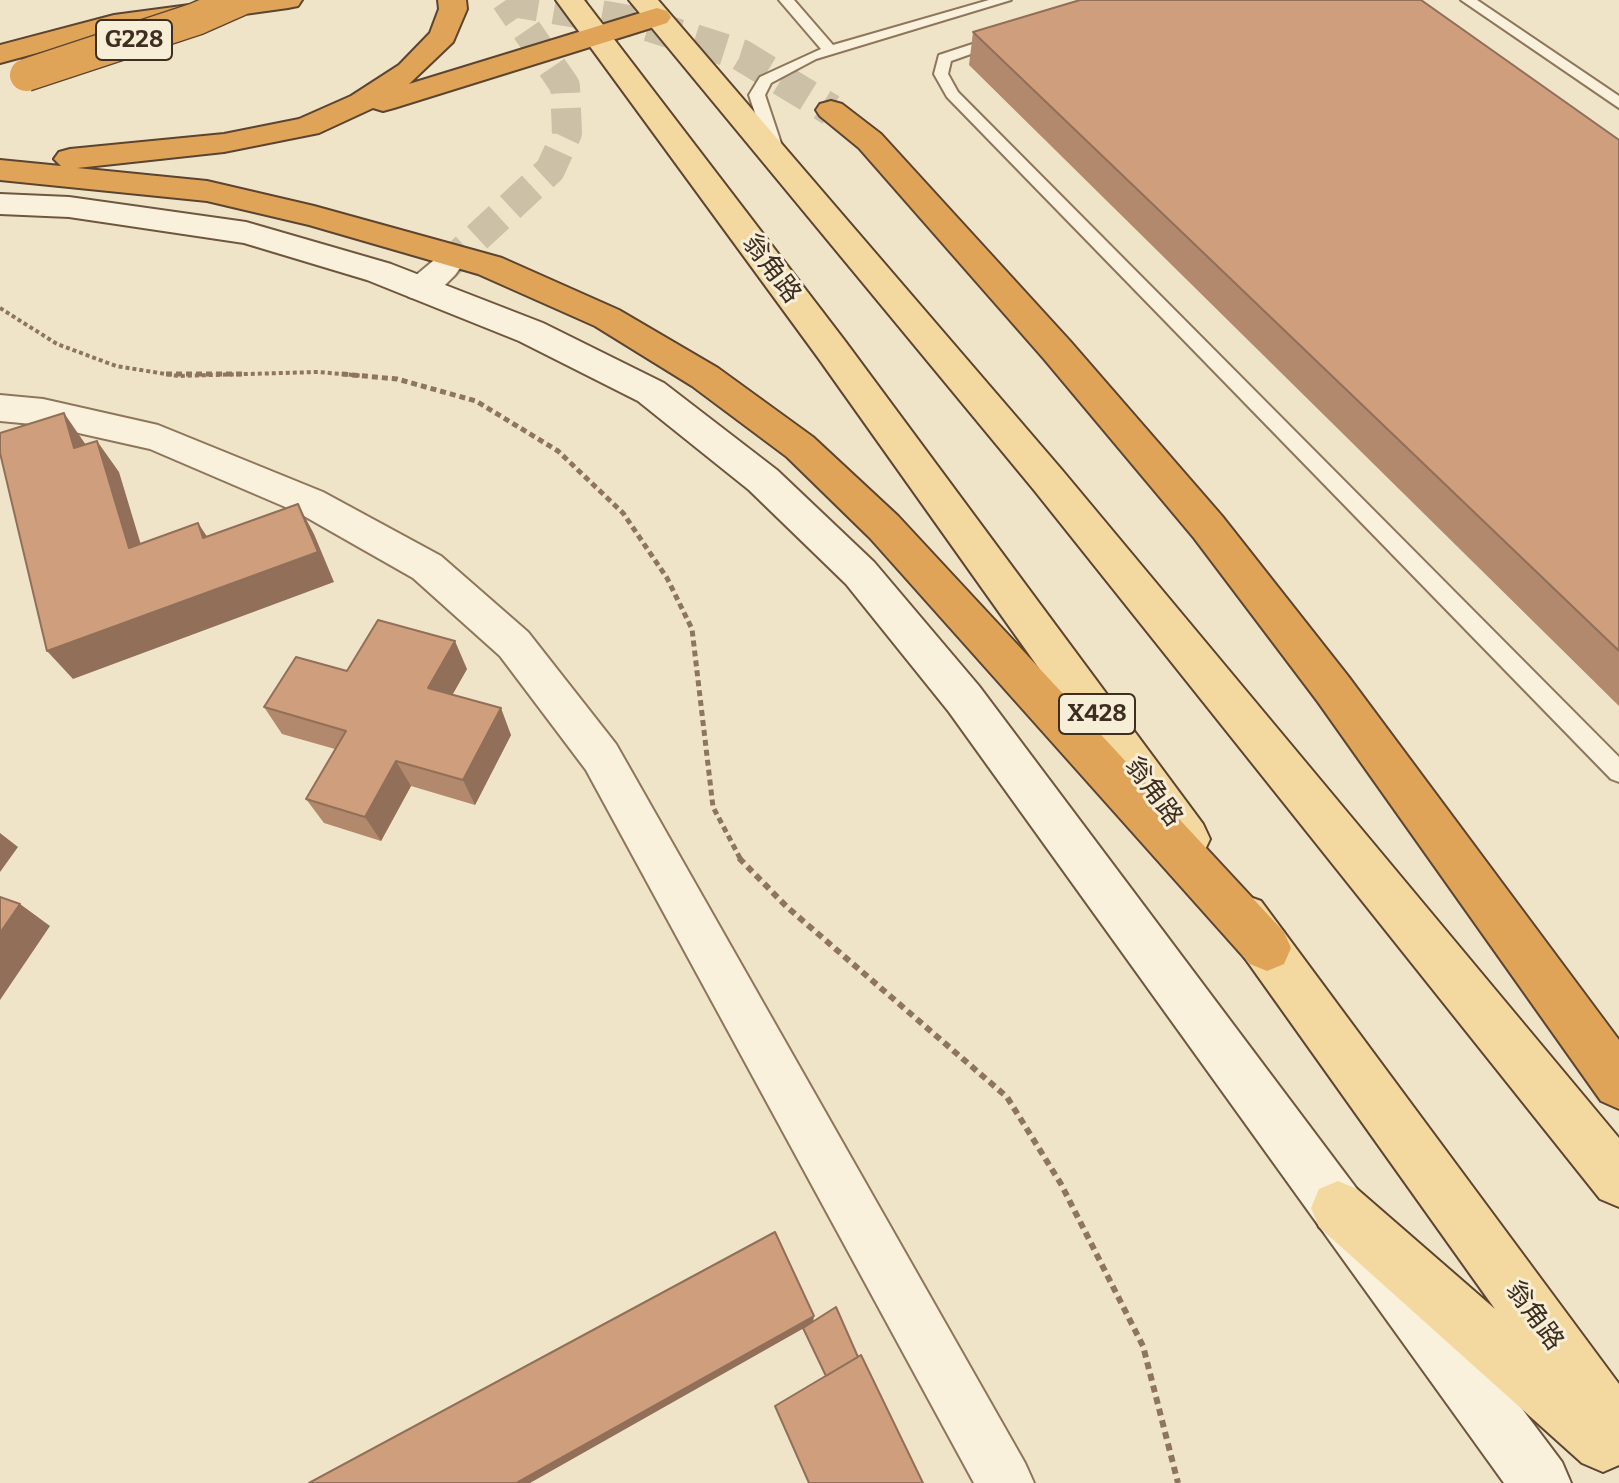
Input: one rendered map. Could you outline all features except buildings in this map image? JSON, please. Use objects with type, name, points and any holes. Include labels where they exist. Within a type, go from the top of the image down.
[{"type":"highway","name":"G228","points":[[13,78],[145,36],[239,0]]},
{"type":"highway","points":[[0,54],[114,24],[288,0]]},
{"type":"highway","points":[[308,126],[362,102],[409,71],[443,36],[453,9],[452,0]]},
{"type":"highway","points":[[0,168],[224,143],[308,126],[596,35],[650,8]]},
{"type":"highway","points":[[831,110],[870,141],[1057,350],[1208,527],[1333,689],[1619,1083]]},
{"type":"highway","points":[[0,168],[207,191],[314,216],[490,266],[607,318],[705,377],[800,447],[884,527],[1267,948]]},
{"type":"main road","name":"翁角路","points":[[570,0],[832,350],[1619,1433]]},
{"type":"main road","points":[[650,8],[1048,480],[1619,1180]]},
{"type":"main road","points":[[1338,1208],[1619,1455]]},
{"type":"street","points":[[0,204],[69,207],[246,233],[379,272],[432,279],[651,392],[763,480],[860,573],[964,699],[1541,1483]]},
{"type":"street","points":[[0,408],[43,412],[158,438],[310,502],[427,567],[514,644],[601,757],[1005,1483]]},
{"type":"lane","points":[[786,0],[831,51]]},
{"type":"lane","points":[[779,160],[757,95],[765,80],[811,56],[1004,0]]},
{"type":"lane","points":[[1468,0],[1619,103]]},
{"type":"lane","points":[[1016,34],[944,58],[941,74],[952,94],[1619,772]]},
{"type":"path","points":[[0,308],[57,344],[116,366],[178,376],[318,372],[397,379],[476,401],[558,451],[623,513],[667,578],[692,629],[713,807],[738,857],[787,907],[1007,1097],[1061,1184],[1143,1346],[1178,1483]]},
{"type":"tunnel","points":[[444,268],[550,170],[567,133],[565,86],[506,0]]},
{"type":"tunnel","points":[[507,0],[641,23],[741,55],[831,110]]}]
